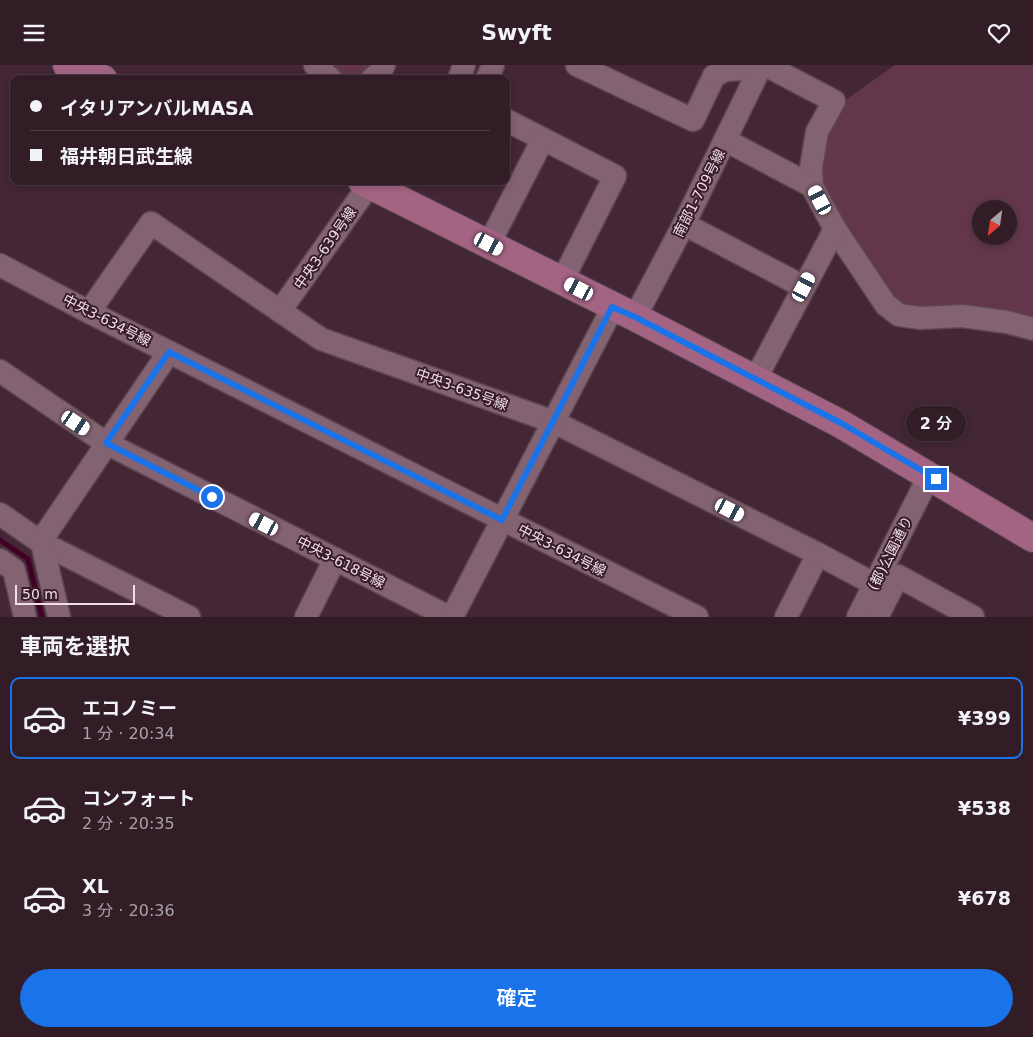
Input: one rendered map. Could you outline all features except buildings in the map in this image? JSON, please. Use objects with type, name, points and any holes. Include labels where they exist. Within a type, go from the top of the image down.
[{"type":"main road","points":[[68,65],[93,75]]},
{"type":"main road","points":[[370,185],[841,423],[1033,538]]},
{"type":"street","points":[[315,65],[326,75]]},
{"type":"street","points":[[376,75],[384,65]]},
{"type":"street","points":[[577,65],[693,120],[711,71],[767,66],[834,101],[817,132],[810,168],[812,186],[835,229],[886,305],[899,315],[920,317],[962,316],[1033,329]]},
{"type":"street","name":"南部1-709号線","points":[[451,617],[554,421],[624,312],[684,224],[760,68]]},
{"type":"street","points":[[510,122],[616,176],[562,281]]},
{"type":"street","points":[[489,244],[543,139]]},
{"type":"street","points":[[725,141],[812,186]]},
{"type":"street","name":"中央3-639号線","points":[[280,311],[365,185]]},
{"type":"street","name":"中央3-635号線","points":[[89,311],[151,223],[321,339],[554,421],[874,584]]},
{"type":"street","points":[[684,224],[804,287]]},
{"type":"street","points":[[755,380],[835,229]]},
{"type":"street","name":"中央3-634号線","points":[[0,265],[696,617]]},
{"type":"street","points":[[59,617],[42,543],[47,532],[106,443],[169,352]]},
{"type":"street","name":"中央3-618号線","points":[[0,371],[106,443],[451,617]]},
{"type":"street","name":"(都)公園通り","points":[[858,617],[923,489]]},
{"type":"street","points":[[0,515],[42,543],[188,617]]},
{"type":"street","points":[[786,617],[818,554]]},
{"type":"street","points":[[306,617],[334,559]]},
{"type":"street","points":[[0,560],[14,570],[25,617]]},
{"type":"street","points":[[877,617],[898,576],[973,617]]},
{"type":"shaded area","points":[[322,65],[377,65],[370,71],[360,75],[337,73]]},
{"type":"shaded area","points":[[895,65],[1033,65],[1033,321],[920,311],[891,300],[822,188],[817,169],[823,137],[834,116],[847,99]]},
{"type":"waterway","points":[[0,540],[28,559],[42,617]]},
{"type":"route","points":[[212,497],[106,443],[169,352],[502,520],[612,307],[841,423],[936,479]]}]
